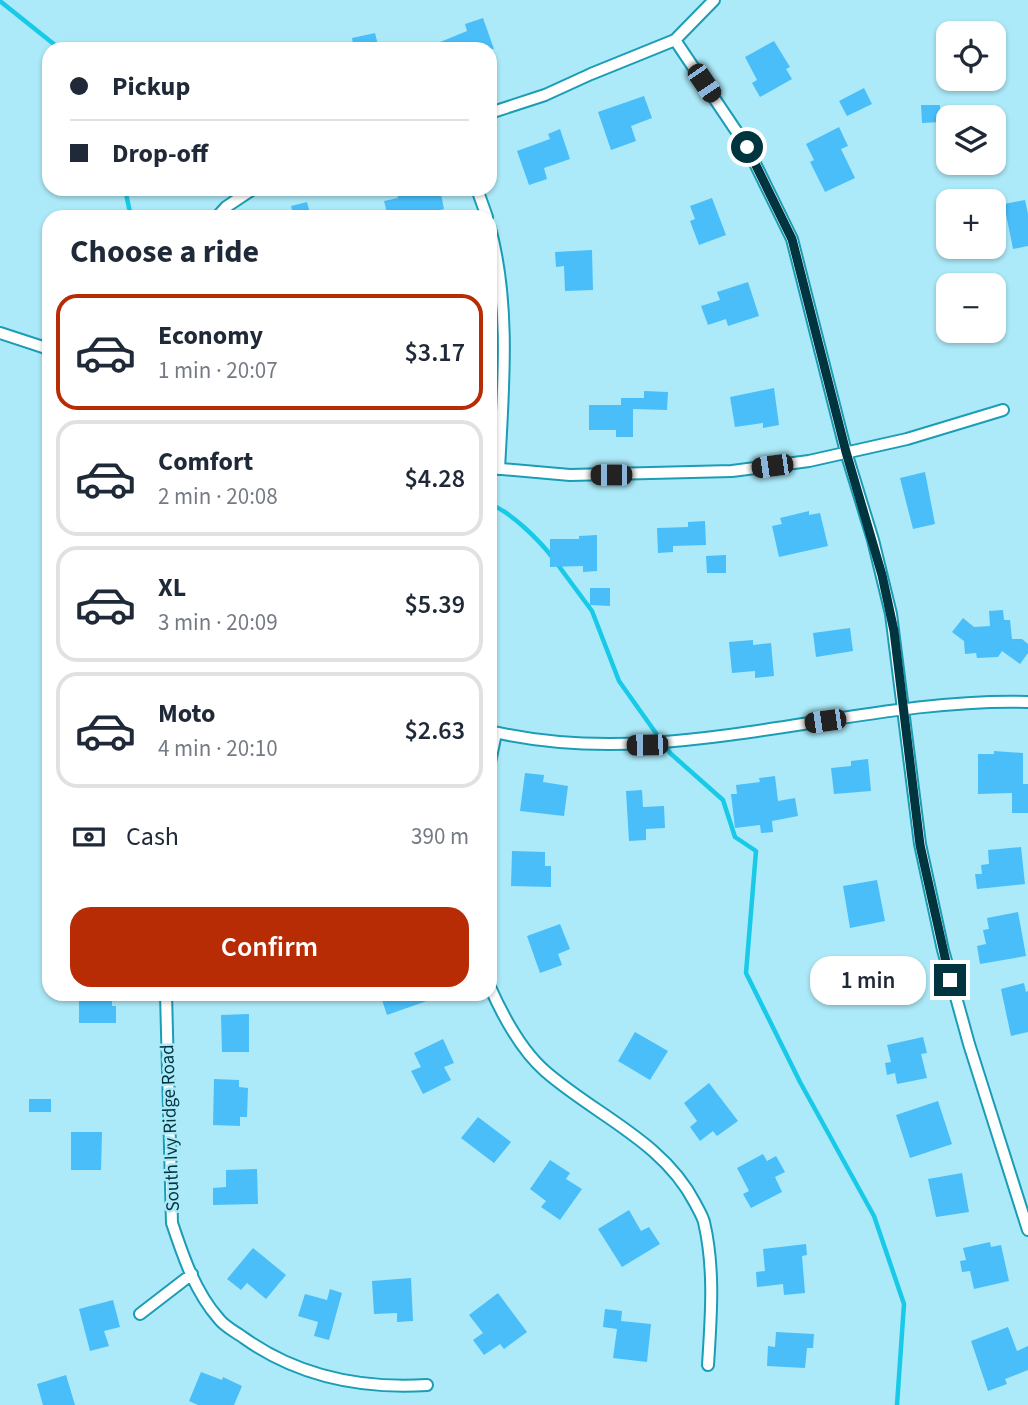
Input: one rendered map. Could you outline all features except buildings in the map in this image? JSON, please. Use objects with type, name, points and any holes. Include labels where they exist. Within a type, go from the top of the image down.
[{"type":"street","points":[[497,111],[545,95],[675,40],[714,0]]},
{"type":"street","points":[[675,40],[747,147],[792,239],[846,452],[873,540],[891,614],[920,845],[943,950],[969,1044],[1028,1230]]},
{"type":"street","points":[[223,210],[242,196]]},
{"type":"street","points":[[497,253],[504,376],[497,441]]},
{"type":"street","points":[[0,333],[42,347]]},
{"type":"street","points":[[497,469],[570,475],[745,470],[809,461],[907,439],[1003,410]]},
{"type":"street","points":[[497,733],[591,745],[647,745],[945,705],[1028,702]]},
{"type":"street","name":"South Ivy Ridge Road","points":[[166,1001],[172,1223],[205,1300],[220,1321],[283,1362],[322,1377],[393,1387],[427,1385]]},
{"type":"street","points":[[496,1001],[505,1020],[543,1069],[656,1153],[688,1190],[704,1220],[709,1254],[712,1293],[708,1365]]},
{"type":"street","points":[[140,1314],[192,1273]]},
{"type":"waterway","points":[[0,1],[51,42]]},
{"type":"waterway","points":[[126,196],[130,210]]},
{"type":"waterway","points":[[497,508],[524,527],[553,558]]},
{"type":"waterway","points":[[558,565],[592,611],[619,681],[670,753],[723,800],[735,837],[756,851],[746,973],[800,1082],[874,1216],[904,1304],[897,1405]]},
{"type":"route","points":[[747,147],[792,239],[846,452],[882,575],[894,631],[920,845],[950,980]]}]
